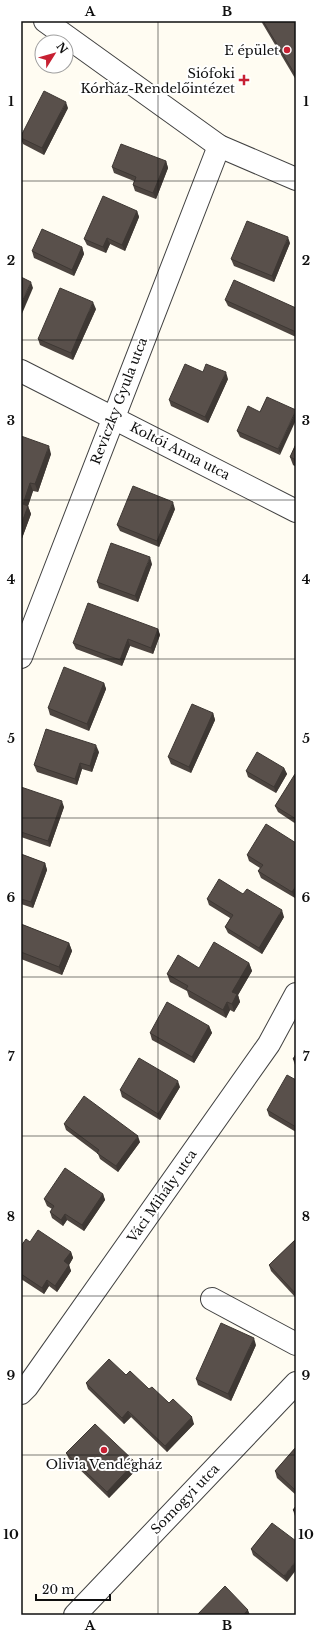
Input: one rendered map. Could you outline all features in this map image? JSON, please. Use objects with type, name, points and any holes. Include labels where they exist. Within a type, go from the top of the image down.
[{"type":"street","points":[[45,21],[219,146],[296,179]]},
{"type":"street","name":"Reviczky Gyula utca","points":[[21,657],[219,146]]},
{"type":"street","name":"Koltói Anna utca","points":[[21,371],[296,511]]},
{"type":"street","name":"Váci Mihály utca","points":[[21,1393],[36,1374],[269,1044],[296,994]]},
{"type":"street","points":[[212,1298],[296,1344]]},
{"type":"street","name":"Somogyi utca","points":[[75,1615],[296,1383]]},
{"type":"building","name":"E épület","points":[[263,21],[296,21],[296,76]]},
{"type":"building","points":[[44,91],[66,102],[42,148],[21,138],[21,136]]},
{"type":"building","points":[[121,144],[166,161],[153,193],[133,185],[136,177],[112,167]]},
{"type":"building","points":[[103,196],[137,211],[122,245],[107,238],[103,247],[84,239]]},
{"type":"building","points":[[247,221],[288,237],[272,276],[231,259]]},
{"type":"building","points":[[42,229],[82,247],[72,270],[32,251]]},
{"type":"building","points":[[21,277],[31,282],[21,304]]},
{"type":"building","points":[[234,280],[296,308],[296,332],[225,300]]},
{"type":"building","points":[[60,288],[93,302],[71,353],[38,339]]},
{"type":"building","points":[[185,364],[203,372],[206,364],[226,372],[205,417],[169,400]]},
{"type":"building","points":[[267,397],[296,410],[278,449],[237,431],[248,406],[260,412]]},
{"type":"building","points":[[21,436],[49,446],[35,484],[30,483],[23,504],[28,506],[21,525]]},
{"type":"building","points":[[296,444],[296,460],[290,457]]},
{"type":"building","points":[[133,486],[173,502],[157,541],[117,525]]},
{"type":"building","points":[[111,543],[150,557],[135,596],[97,582]]},
{"type":"building","points":[[88,603],[158,629],[151,648],[128,639],[120,660],[73,643]]},
{"type":"building","points":[[64,667],[104,683],[87,724],[48,708]]},
{"type":"building","points":[[192,704],[213,713],[189,767],[168,757]]},
{"type":"building","points":[[46,729],[96,745],[90,766],[80,763],[75,779],[34,765]]},
{"type":"building","points":[[257,752],[284,768],[274,787],[246,771]]},
{"type":"building","points":[[296,774],[296,819],[275,806]]},
{"type":"building","points":[[21,787],[62,801],[48,841],[21,832]]},
{"type":"building","points":[[266,824],[296,843],[296,886],[292,892],[258,871],[263,865],[247,855]]},
{"type":"building","points":[[21,854],[45,863],[31,902],[21,899]]},
{"type":"building","points":[[219,879],[243,894],[247,889],[282,910],[259,948],[225,927],[233,915],[207,899]]},
{"type":"building","points":[[21,924],[69,943],[59,967],[21,952]]},
{"type":"building","points":[[214,942],[249,963],[232,992],[237,994],[232,1004],[227,1002],[223,1010],[186,989],[188,986],[167,974],[178,955],[199,968]]},
{"type":"building","points":[[167,1002],[209,1026],[192,1057],[150,1033]]},
{"type":"building","points":[[296,1054],[296,1061],[293,1059]]},
{"type":"building","points":[[139,1058],[178,1081],[158,1114],[120,1090]]},
{"type":"building","points":[[287,1075],[296,1080],[296,1127],[267,1110]]},
{"type":"building","points":[[84,1096],[138,1136],[116,1166],[97,1153],[99,1150],[64,1124]]},
{"type":"building","points":[[65,1168],[103,1194],[82,1225],[65,1214],[61,1220],[50,1212],[54,1206],[44,1199]]},
{"type":"building","points":[[38,1230],[71,1252],[64,1261],[69,1265],[55,1286],[47,1280],[42,1288],[21,1274],[21,1246],[26,1239],[30,1242]]},
{"type":"building","points":[[296,1239],[296,1294],[269,1265]]},
{"type":"building","points":[[221,1323],[254,1338],[228,1394],[196,1379]]},
{"type":"building","points":[[109,1359],[126,1375],[130,1371],[149,1389],[152,1387],[169,1403],[173,1399],[192,1417],[165,1446],[128,1411],[122,1418],[86,1383]]},
{"type":"building","points":[[95,1424],[135,1462],[107,1492],[66,1453]]},
{"type":"building","points":[[296,1447],[296,1491],[275,1471]]},
{"type":"building","points":[[296,1506],[296,1513],[293,1510]]},
{"type":"building","points":[[272,1523],[296,1541],[296,1561],[284,1576],[251,1549]]},
{"type":"building","points":[[225,1586],[248,1610],[243,1615],[197,1615]]},
{"type":"place","name":"E épület","points":[[287,50]]},
{"type":"place","name":"Siófoki Kórház-Rendelőintézet","points":[[244,80]]},
{"type":"place","name":"Olivia Vendégház","points":[[104,1450]]}]
